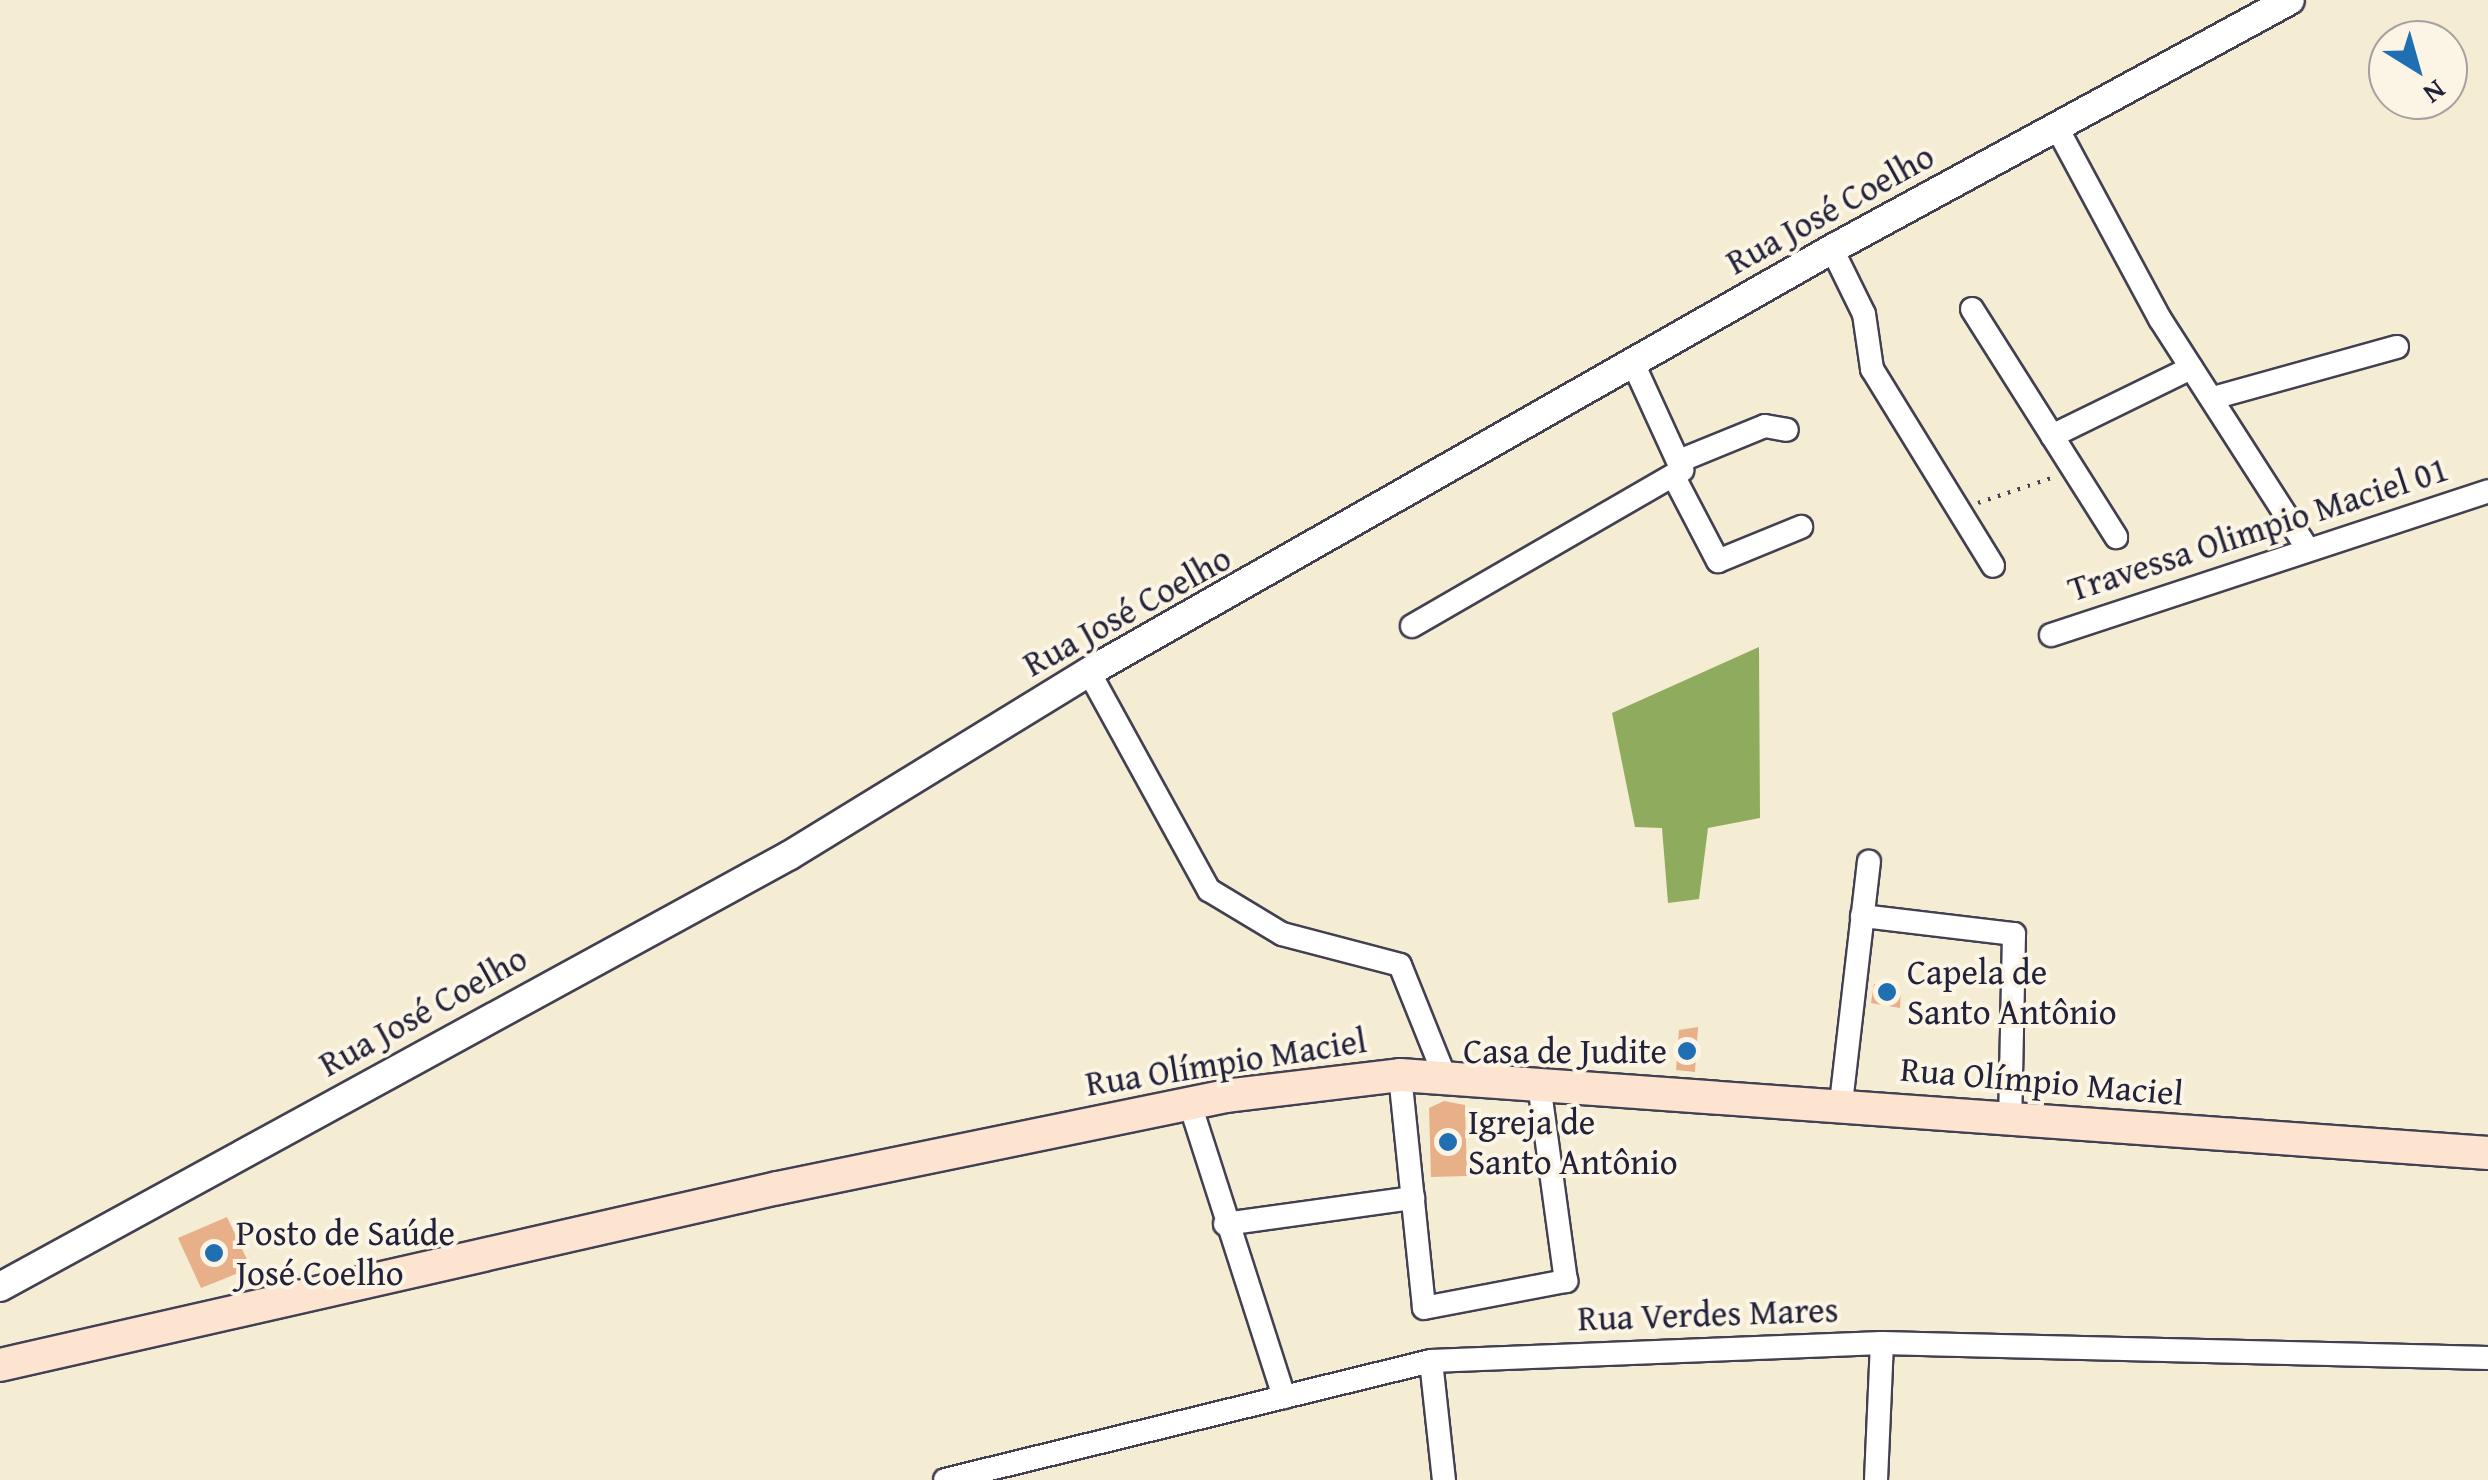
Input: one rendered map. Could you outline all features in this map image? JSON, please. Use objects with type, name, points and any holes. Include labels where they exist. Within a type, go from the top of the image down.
[{"type":"main road","name":"Rua Olímpio Maciel","points":[[0,1365],[1190,1104],[1400,1075],[1841,1103],[2010,1120],[2488,1154]]},
{"type":"street","name":"Rua José Coelho","points":[[0,1287],[790,855],[1089,672],[1832,249],[2290,0]]},
{"type":"street","points":[[2056,126],[2191,368],[2307,548]]},
{"type":"street","points":[[1832,249],[1864,314],[1872,370],[1994,566]]},
{"type":"street","points":[[1972,309],[2116,536]]},
{"type":"street","points":[[2213,398],[2397,347]]},
{"type":"street","points":[[1633,363],[1718,561],[1801,527]]},
{"type":"street","points":[[2052,436],[2191,368]]},
{"type":"street","points":[[1412,626],[1679,468],[1765,426],[1788,430]]},
{"type":"street","name":"Travessa Olimpio Maciel 01","points":[[2051,635],[2488,491]]},
{"type":"street","points":[[1089,672],[1209,890],[1282,934],[1400,964],[1445,1077]]},
{"type":"street","points":[[1841,1103],[1869,862]]},
{"type":"street","points":[[1862,916],[2013,933],[2010,1120]]},
{"type":"street","points":[[1400,1075],[1424,1308],[1566,1281],[1539,1084]]},
{"type":"street","points":[[1190,1104],[1284,1397]]},
{"type":"street","points":[[1226,1224],[1413,1198]]},
{"type":"street","points":[[1876,1480],[1882,1343]]},
{"type":"street","name":"Rua Verdes Mares","points":[[945,1480],[1431,1361],[1882,1343],[2488,1358]]},
{"type":"street","points":[[1431,1361],[1444,1480]]},
{"type":"path","points":[[1958,510],[2073,470]]},
{"type":"green space","points":[[1759,647],[1760,818],[1708,828],[1699,899],[1668,903],[1662,828],[1635,827],[1612,713]]},
{"type":"building","name":"Capela de Santo Antônio","points":[[1874,984],[1901,988],[1900,1008],[1871,1003]]},
{"type":"building","name":"Casa de Judite","points":[[1698,1027],[1695,1072],[1676,1070],[1679,1030]]},
{"type":"building","name":"Igreja de Santo Antônio","points":[[1444,1101],[1465,1105],[1467,1176],[1431,1177],[1429,1108]]},
{"type":"building","name":"Posto de Saúde José Coelho","points":[[227,1217],[251,1268],[201,1288],[178,1238]]},
{"type":"place","name":"Capela de Santo Antônio","points":[[1887,992]]},
{"type":"place","name":"Casa de Judite","points":[[1687,1051]]},
{"type":"place","name":"Igreja de Santo Antônio","points":[[1448,1142]]},
{"type":"place","name":"Posto de Saúde José Coelho","points":[[214,1253]]}]
